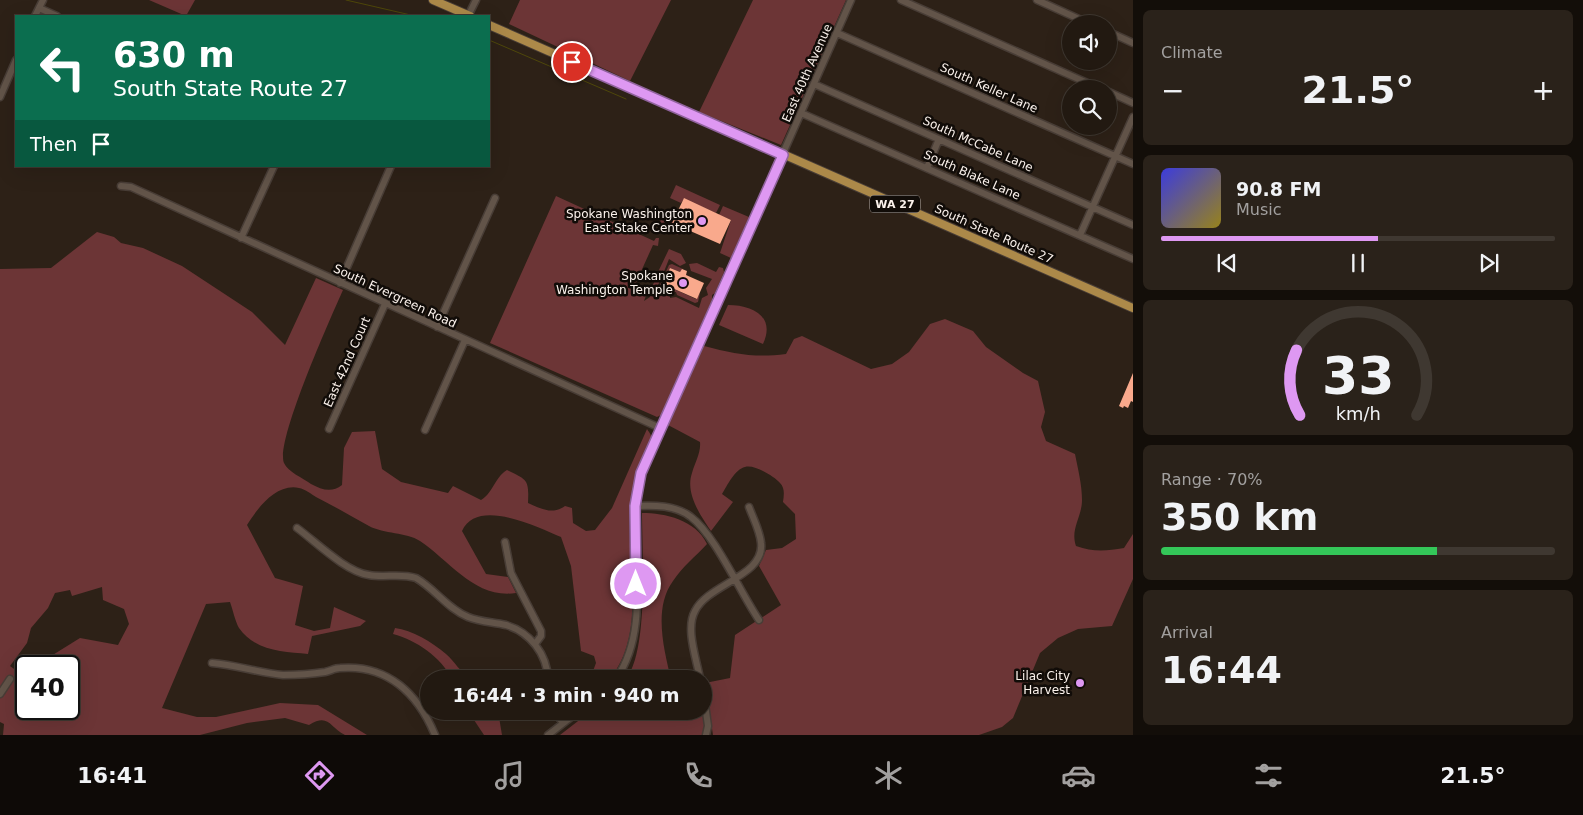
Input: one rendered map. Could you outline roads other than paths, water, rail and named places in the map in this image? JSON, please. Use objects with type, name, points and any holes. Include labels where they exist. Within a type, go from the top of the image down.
[{"type":"main road","points":[[433,0],[467,15]]},
{"type":"main road","name":"South State Route 27","points":[[490,25],[1133,308]]},
{"type":"street","points":[[36,15],[43,0]]},
{"type":"street","points":[[469,15],[476,0]]},
{"type":"street","name":"East 40th Avenue","points":[[622,670],[631,647],[636,623],[635,506],[641,473],[851,0]]},
{"type":"street","points":[[901,0],[1081,80]]},
{"type":"street","points":[[1037,0],[1070,15]]},
{"type":"street","points":[[39,8],[55,15]]},
{"type":"street","name":"South Keller Lane","points":[[837,33],[1133,164]]},
{"type":"street","points":[[1117,35],[1133,42]]},
{"type":"street","points":[[0,97],[15,62]]},
{"type":"street","name":"South McCabe Lane","points":[[814,84],[1133,224]]},
{"type":"street","points":[[1117,96],[1133,103]]},
{"type":"street","name":"South Blake Lane","points":[[801,113],[1133,259]]},
{"type":"street","points":[[1080,236],[1133,117]]},
{"type":"street","points":[[927,168],[939,139]]},
{"type":"street","points":[[241,238],[274,167]]},
{"type":"street","points":[[340,283],[391,167]]},
{"type":"street","name":"South Evergreen Road","points":[[121,186],[131,187],[660,428]]},
{"type":"street","points":[[437,327],[496,198]]},
{"type":"street","name":"East 42nd Court","points":[[329,429],[385,304]]},
{"type":"street","points":[[425,430],[465,340]]},
{"type":"street","points":[[635,506],[672,508],[690,516],[705,530],[759,620]]},
{"type":"street","points":[[699,670],[692,629],[694,612],[704,598],[754,566],[761,556],[762,542],[749,506]]},
{"type":"street","points":[[297,528],[350,568],[362,574],[371,576],[406,575],[422,582],[454,609],[468,617],[514,628],[536,644],[544,658],[546,670]]},
{"type":"street","points":[[506,542],[511,573],[541,631],[541,636],[536,644]]},
{"type":"street","points":[[212,663],[236,665],[282,674],[327,672],[339,668],[372,671],[389,678],[417,700],[436,735]]},
{"type":"street","points":[[0,694],[10,679]]},
{"type":"street","points":[[548,735],[567,720]]},
{"type":"street","points":[[706,735],[707,720]]},
{"type":"waterway","points":[[346,0],[411,15]]},
{"type":"waterway","points":[[490,40],[626,99]]},
{"type":"place","name":"Spokane Washington East Stake Center","points":[[702,221]]},
{"type":"place","name":"Spokane Washington Temple","points":[[683,283]]},
{"type":"place","name":"Lilac City Harvest","points":[[1080,683]]}]
